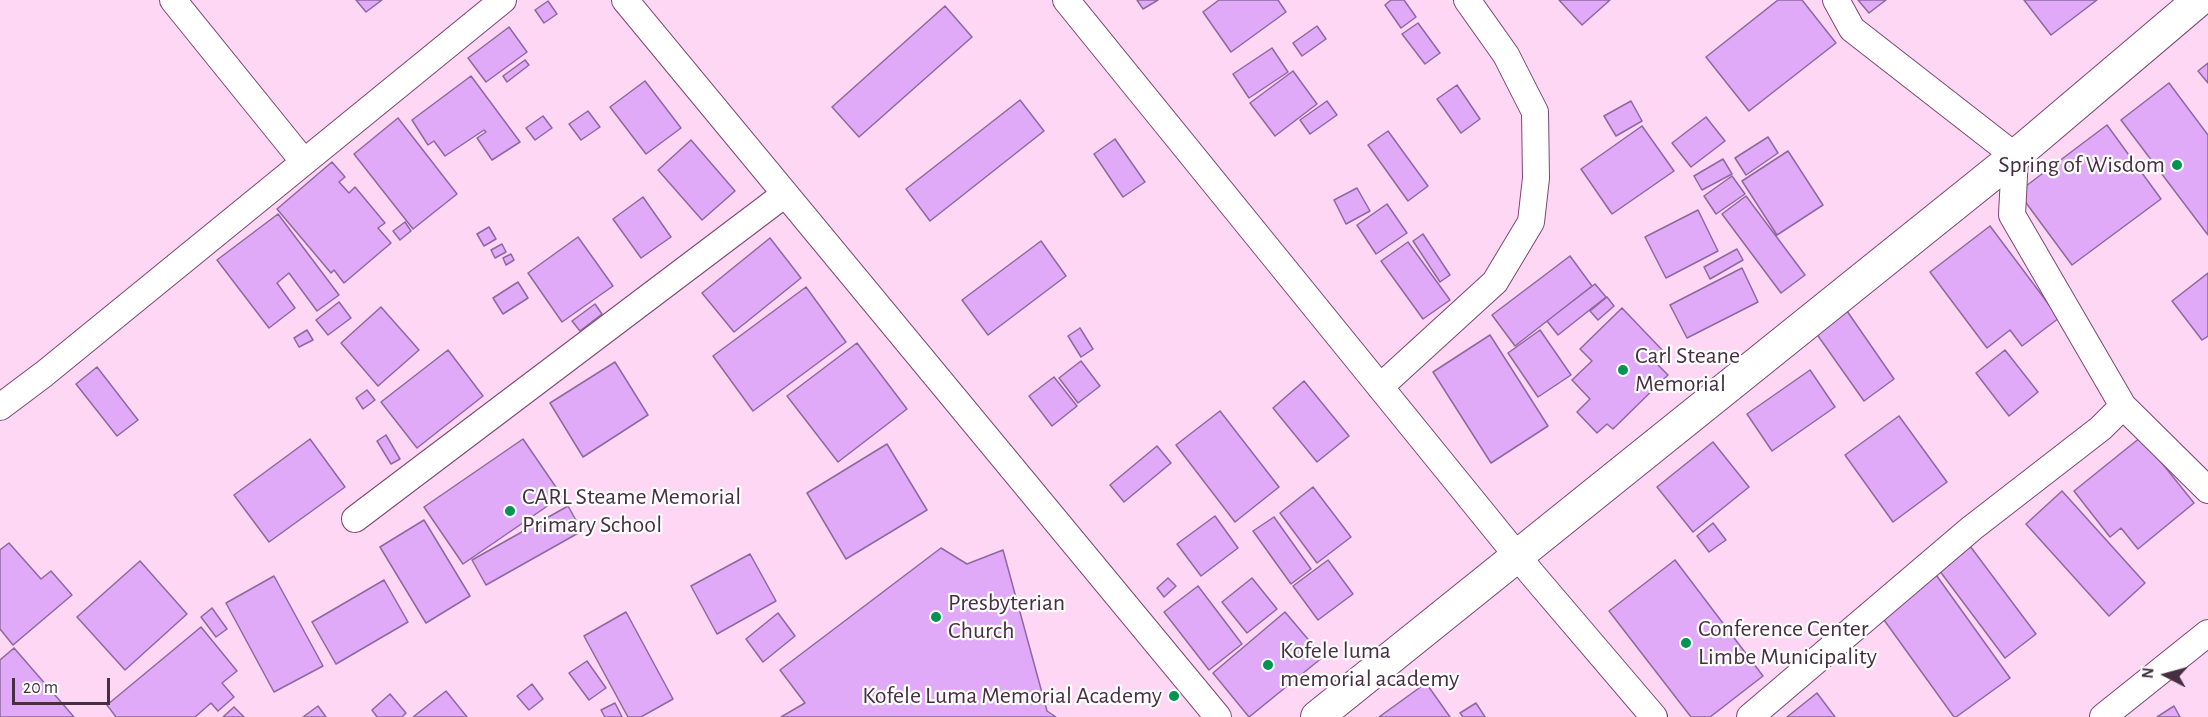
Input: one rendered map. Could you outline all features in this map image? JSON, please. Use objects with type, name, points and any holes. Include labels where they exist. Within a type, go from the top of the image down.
[{"type":"street","points":[[173,0],[304,162]]},
{"type":"street","points":[[0,407],[44,374],[503,0]]},
{"type":"street","points":[[625,0],[1218,717]]},
{"type":"street","points":[[1066,0],[1517,555],[1654,717]]},
{"type":"street","points":[[1380,387],[1495,282],[1531,222],[1536,178],[1534,112],[1506,54],[1467,0]]},
{"type":"street","points":[[1836,0],[1852,29],[2015,156]]},
{"type":"street","points":[[1317,717],[2015,156],[2199,0]]},
{"type":"street","points":[[2015,156],[2012,215],[2123,406],[2208,490]]},
{"type":"street","points":[[355,519],[785,194]]},
{"type":"street","points":[[1750,717],[1972,528],[2100,428],[2123,406]]},
{"type":"street","points":[[2103,717],[2208,633]]},
{"type":"building","points":[[356,0],[382,0],[366,12]]},
{"type":"building","points":[[1137,0],[1158,0],[1143,9]]},
{"type":"building","points":[[1219,0],[1278,0],[1286,12],[1231,52],[1203,12]]},
{"type":"building","points":[[1391,0],[1404,0],[1416,17],[1401,28],[1385,5]]},
{"type":"building","points":[[1559,0],[1610,0],[1582,25]]},
{"type":"building","points":[[1778,0],[1802,0],[1836,43],[1749,111],[1706,57]]},
{"type":"building","points":[[1858,0],[1886,0],[1869,13]]},
{"type":"building","points":[[2024,0],[2097,0],[2051,35]]},
{"type":"building","points":[[548,1],[557,14],[544,23],[535,10]]},
{"type":"building","points":[[945,6],[972,37],[859,137],[832,107]]},
{"type":"building","points":[[1418,23],[1440,53],[1425,64],[1402,34]]},
{"type":"building","points":[[1317,26],[1326,39],[1302,56],[1293,43]]},
{"type":"building","points":[[509,27],[527,52],[486,82],[468,58]]},
{"type":"building","points":[[1272,48],[1288,72],[1249,98],[1233,74]]},
{"type":"building","points":[[525,60],[529,65],[507,82],[503,76]]},
{"type":"building","points":[[2208,63],[2208,83],[2198,71]]},
{"type":"building","points":[[1293,71],[1317,104],[1275,136],[1250,103]]},
{"type":"building","points":[[471,76],[520,142],[492,160],[477,138],[486,132],[484,130],[445,156],[434,141],[428,145],[412,120]]},
{"type":"building","points":[[645,81],[681,128],[646,154],[610,107]]},
{"type":"building","points":[[2169,83],[2208,135],[2208,235],[2121,120]]},
{"type":"building","points":[[1457,85],[1480,119],[1461,133],[1437,99]]},
{"type":"building","points":[[1020,100],[1044,131],[930,221],[906,189]]},
{"type":"building","points":[[1327,101],[1337,115],[1310,134],[1300,120]]},
{"type":"building","points":[[1631,101],[1642,121],[1616,136],[1604,116]]},
{"type":"building","points":[[588,111],[600,127],[581,140],[569,124]]},
{"type":"building","points":[[543,116],[552,128],[535,140],[526,128]]},
{"type":"building","points":[[1706,117],[1725,141],[1691,167],[1672,143]]},
{"type":"building","points":[[398,118],[457,194],[413,229],[354,154]]},
{"type":"building","points":[[2107,125],[2161,199],[2072,265],[2018,192]]},
{"type":"building","points":[[1642,126],[1674,171],[1612,214],[1581,169]]},
{"type":"building","points":[[1388,131],[1428,186],[1408,201],[1368,145]]},
{"type":"building","points":[[1768,137],[1778,153],[1746,175],[1735,158]]},
{"type":"building","points":[[1115,139],[1145,182],[1123,197],[1094,154]]},
{"type":"building","points":[[691,140],[735,191],[702,220],[658,170]]},
{"type":"building","points":[[1788,151],[1823,205],[1777,235],[1742,181]]},
{"type":"building","points":[[1723,159],[1732,174],[1702,190],[1694,176]]},
{"type":"building","points":[[332,162],[345,177],[339,182],[349,193],[355,187],[385,223],[378,228],[391,243],[344,283],[334,270],[331,273],[277,209]]},
{"type":"building","points":[[1732,176],[1745,194],[1716,214],[1704,196]]},
{"type":"building","points":[[1357,188],[1370,211],[1346,224],[1334,200]]},
{"type":"building","points":[[1746,196],[1805,275],[1781,293],[1722,214]]},
{"type":"building","points":[[643,197],[671,237],[641,258],[613,219]]},
{"type":"building","points":[[1387,204],[1407,233],[1376,254],[1357,225]]},
{"type":"building","points":[[1698,210],[1718,251],[1666,278],[1645,237]]},
{"type":"building","points":[[278,214],[339,295],[317,311],[289,273],[277,283],[295,308],[269,328],[217,260]]},
{"type":"building","points":[[405,222],[411,231],[400,240],[393,231]]},
{"type":"building","points":[[1990,226],[2059,318],[2022,346],[2010,330],[1987,348],[1930,272]]},
{"type":"building","points":[[489,227],[496,239],[484,246],[477,234]]},
{"type":"building","points":[[1423,234],[1450,275],[1440,282],[1413,241]]},
{"type":"building","points":[[578,237],[613,286],[562,322],[528,273]]},
{"type":"building","points":[[770,238],[801,278],[734,332],[702,293]]},
{"type":"building","points":[[1041,241],[1066,276],[988,335],[962,300]]},
{"type":"building","points":[[1408,242],[1450,300],[1423,319],[1381,261]]},
{"type":"building","points":[[502,244],[506,252],[495,258],[491,250]]},
{"type":"building","points":[[1737,249],[1743,260],[1710,279],[1704,267]]},
{"type":"building","points":[[511,254],[514,260],[506,265],[503,258]]},
{"type":"building","points":[[1570,256],[1592,286],[1515,346],[1492,315]]},
{"type":"building","points":[[1742,268],[1758,302],[1687,338],[1670,305]]},
{"type":"building","points":[[2208,273],[2208,336],[2202,340],[2172,301]]},
{"type":"building","points":[[518,282],[528,298],[503,314],[493,298]]},
{"type":"building","points":[[1595,284],[1606,297],[1558,335],[1547,321]]},
{"type":"building","points":[[806,287],[846,342],[753,411],[713,356]]},
{"type":"building","points":[[1607,297],[1614,306],[1598,320],[1590,311]]},
{"type":"building","points":[[339,302],[351,318],[328,335],[316,320]]},
{"type":"building","points":[[595,304],[602,314],[580,331],[572,321]]},
{"type":"building","points":[[381,307],[419,350],[378,386],[341,343]]},
{"type":"building","name":"Carl Steane Memorial","points":[[1622,308],[1666,354],[1657,364],[1668,375],[1613,429],[1607,424],[1597,433],[1577,412],[1590,399],[1572,380],[1592,361],[1580,349]]},
{"type":"building","points":[[1847,311],[1894,379],[1864,401],[1816,333]]},
{"type":"building","points":[[1080,328],[1093,349],[1081,357],[1068,336]]},
{"type":"building","points":[[307,330],[313,340],[299,347],[294,338]]},
{"type":"building","points":[[1540,330],[1571,375],[1538,397],[1508,353]]},
{"type":"building","points":[[1490,335],[1548,426],[1491,463],[1433,372]]},
{"type":"building","points":[[857,343],[907,409],[838,462],[787,396]]},
{"type":"building","points":[[448,350],[483,396],[417,448],[381,402]]},
{"type":"building","points":[[2005,350],[2038,392],[2009,416],[1976,373]]},
{"type":"building","points":[[1081,361],[1100,386],[1078,403],[1059,378]]},
{"type":"building","points":[[615,362],[648,415],[583,457],[550,403]]},
{"type":"building","points":[[97,367],[138,420],[117,436],[76,384]]},
{"type":"building","points":[[1810,370],[1835,407],[1772,451],[1747,414]]},
{"type":"building","points":[[1054,377],[1077,406],[1052,426],[1029,396]]},
{"type":"building","points":[[1304,381],[1349,436],[1317,462],[1273,408]]},
{"type":"building","points":[[367,390],[375,400],[363,409],[356,398]]},
{"type":"building","points":[[1220,411],[1279,487],[1235,522],[1176,445]]},
{"type":"building","points":[[1899,416],[1947,482],[1893,522],[1845,455]]},
{"type":"building","points":[[386,435],[400,459],[391,464],[377,441]]},
{"type":"building","points":[[2141,437],[2194,503],[2138,549],[2121,528],[2110,537],[2074,491]]},
{"type":"building","points":[[310,439],[345,487],[269,542],[234,495]]},
{"type":"building","points":[[523,439],[562,496],[463,564],[424,507]]},
{"type":"building","points":[[1713,442],[1749,487],[1693,532],[1657,487]]},
{"type":"building","points":[[887,444],[927,510],[846,559],[807,493]]},
{"type":"building","points":[[1157,446],[1171,463],[1124,502],[1110,485]]},
{"type":"building","points":[[1313,487],[1351,537],[1317,563],[1280,513]]},
{"type":"building","points":[[2062,491],[2145,583],[2109,616],[2026,524]]},
{"type":"building","points":[[568,506],[582,531],[486,585],[472,560]]},
{"type":"building","points":[[1215,516],[1238,548],[1201,576],[1177,544]]},
{"type":"building","points":[[1274,517],[1311,569],[1291,584],[1253,531]]},
{"type":"building","points":[[424,520],[470,596],[426,623],[380,547]]},
{"type":"building","points":[[1713,523],[1726,540],[1709,552],[1697,536]]},
{"type":"building","points":[[1967,542],[2036,634],[2005,658],[1936,566]]},
{"type":"building","points":[[9,543],[41,579],[51,571],[72,595],[13,645],[0,629],[0,550]]},
{"type":"building","name":"Presbyterian Church","points":[[941,548],[967,564],[1003,550],[1047,711],[1056,717],[781,717],[805,703],[780,670]]},
{"type":"building","points":[[750,554],[776,601],[717,634],[691,586]]},
{"type":"building","points":[[1328,560],[1353,594],[1318,620],[1293,586]]},
{"type":"building","name":"Conference Center Limbe Municipality","points":[[1675,560],[1763,676],[1710,717],[1691,717],[1609,611]]},
{"type":"building","points":[[140,561],[187,614],[125,670],[77,617]]},
{"type":"building","points":[[1934,572],[2010,678],[1956,717],[1879,613]]},
{"type":"building","points":[[274,576],[323,666],[274,692],[226,603]]},
{"type":"building","points":[[1168,578],[1176,586],[1164,597],[1157,588]]},
{"type":"building","points":[[1252,578],[1277,609],[1247,633],[1222,602]]},
{"type":"building","points":[[384,580],[408,622],[336,664],[312,622]]},
{"type":"building","points":[[1198,586],[1242,644],[1209,670],[1164,612]]},
{"type":"building","points":[[212,608],[227,629],[216,637],[201,617]]},
{"type":"building","points":[[626,612],[673,699],[641,717],[628,717],[584,636]]},
{"type":"building","name":"Kofele luma memorial academy","points":[[1285,612],[1323,657],[1249,717],[1213,673]]},
{"type":"building","points":[[778,613],[795,636],[763,662],[746,639]]},
{"type":"building","points":[[201,627],[237,671],[222,683],[234,697],[218,711],[211,703],[195,717],[116,717],[107,705]]},
{"type":"building","points":[[14,648],[74,717],[0,717],[0,660]]},
{"type":"building","points":[[587,661],[606,688],[589,700],[569,673]]},
{"type":"building","points":[[1426,683],[1450,717],[1379,717]]},
{"type":"building","points":[[532,684],[543,699],[529,710],[517,696]]},
{"type":"building","points":[[446,691],[467,717],[413,717]]},
{"type":"building","points":[[1817,693],[1835,717],[1787,717]]},
{"type":"building","points":[[390,694],[406,713],[402,717],[377,717],[372,710]]},
{"type":"building","points":[[615,703],[622,717],[605,717],[601,710]]},
{"type":"building","points":[[1476,703],[1485,717],[1463,717],[1460,713]]},
{"type":"building","points":[[318,706],[326,717],[303,717]]},
{"type":"building","points":[[2174,706],[2180,717],[2157,717]]},
{"type":"building","points":[[234,707],[244,717],[223,717]]},
{"type":"place","name":"Spring of Wisdom","points":[[2177,165]]},
{"type":"place","name":"Carl Steane Memorial","points":[[1623,370]]},
{"type":"place","name":"CARL Steame Memorial Primary School","points":[[510,511]]},
{"type":"place","name":"Presbyterian Church","points":[[936,617]]},
{"type":"place","name":"Conference Center Limbe Municipality","points":[[1686,643]]},
{"type":"place","name":"Kofele luma memorial academy","points":[[1268,665]]},
{"type":"place","name":"Kofele Luma Memorial Academy","points":[[1174,696]]}]
